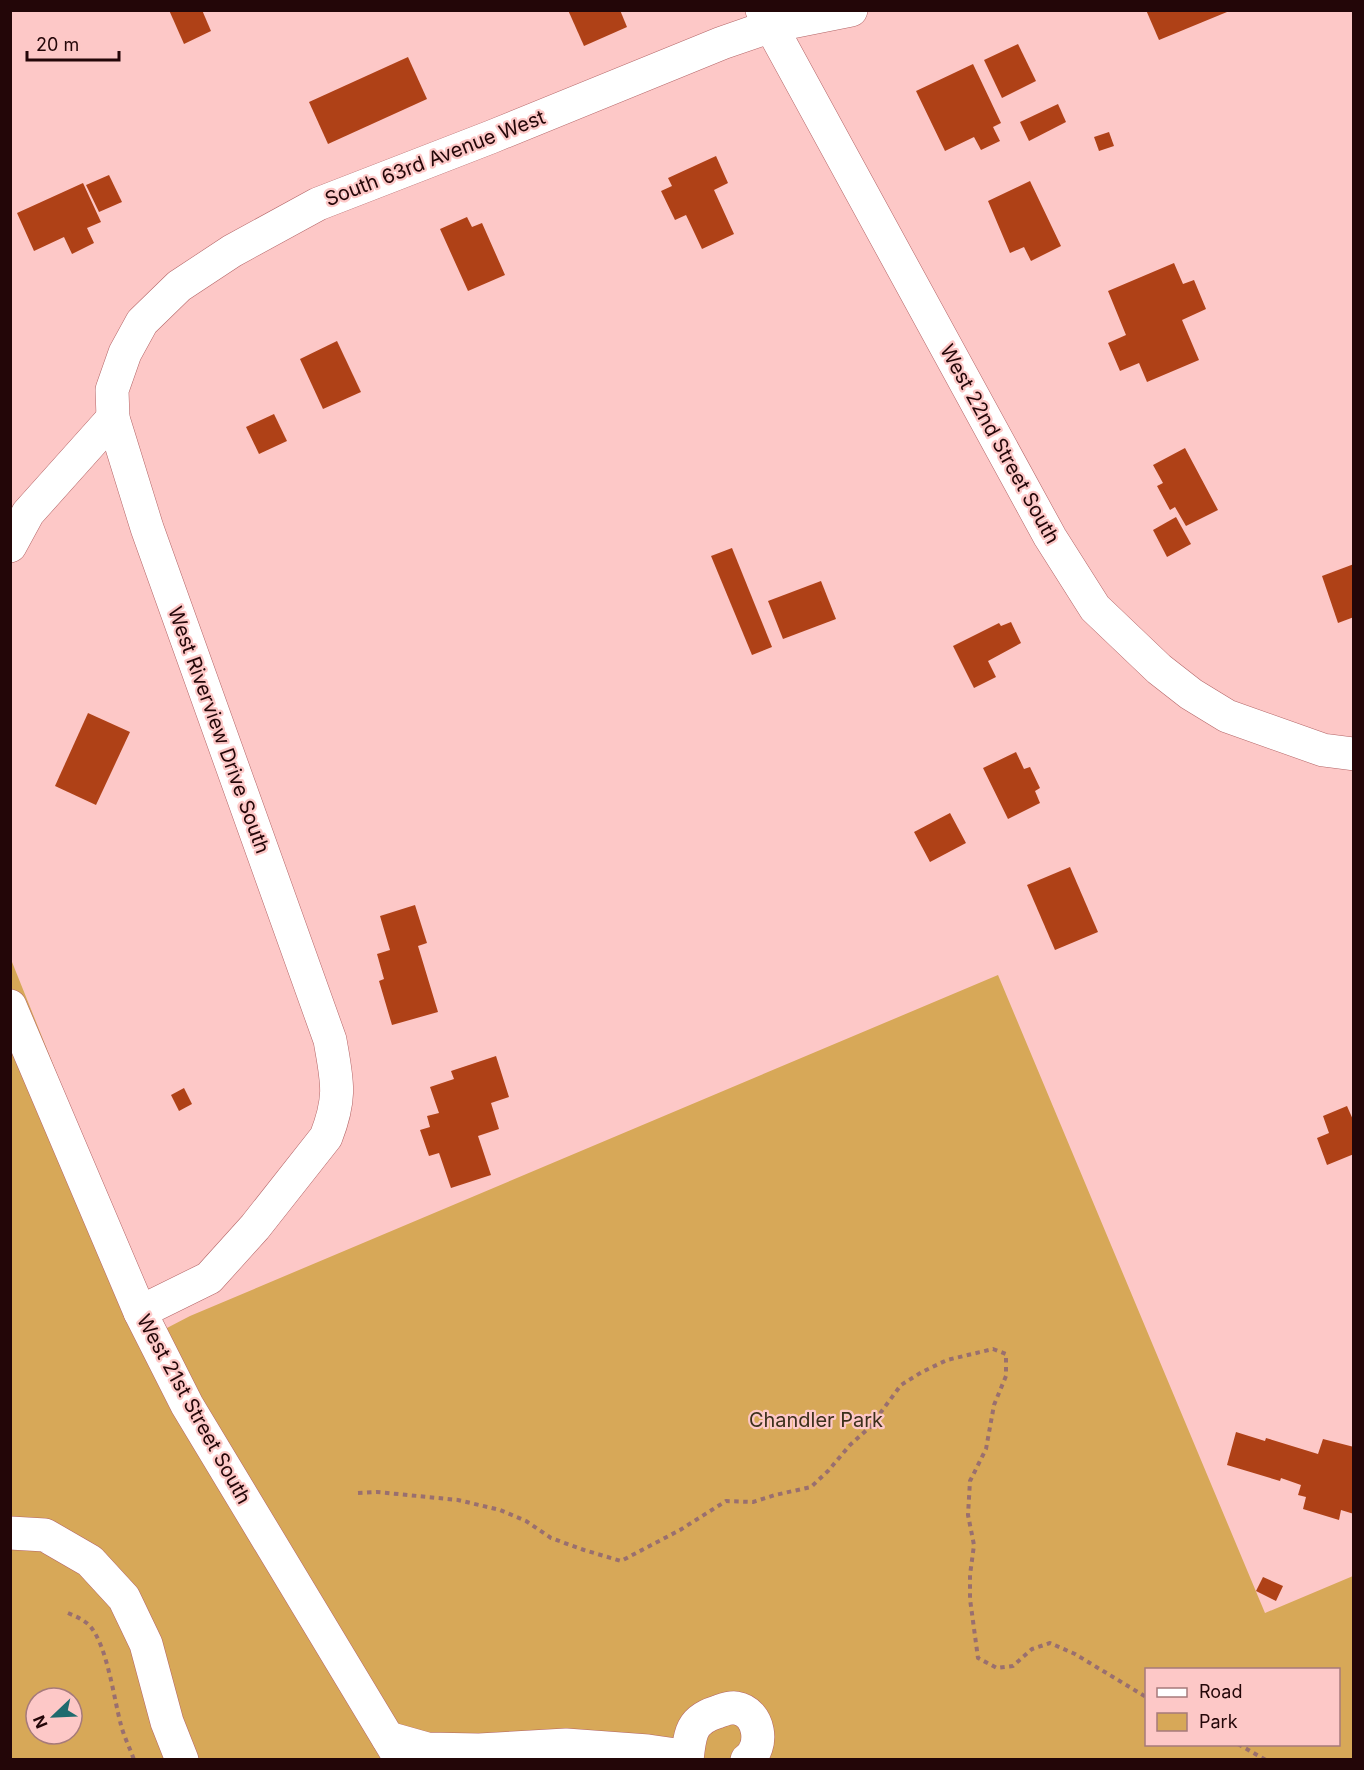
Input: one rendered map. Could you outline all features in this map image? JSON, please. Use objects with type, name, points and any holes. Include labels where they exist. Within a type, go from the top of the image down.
[{"type":"street","name":"South 63rd Avenue West","points":[[113,418],[112,390],[126,353],[142,322],[179,286],[232,251],[318,204],[491,137],[722,43],[766,18],[851,10]]},
{"type":"street","name":"West 22nd Street South","points":[[766,18],[1050,537],[1095,608],[1159,669],[1191,694],[1227,716],[1323,750],[1353,754]]},
{"type":"street","points":[[10,546],[28,513],[113,418]]},
{"type":"street","name":"West Riverview Drive South","points":[[113,418],[147,528],[330,1040],[338,1088],[335,1114],[326,1137],[255,1227],[208,1278],[140,1312]]},
{"type":"street","name":"West 21st Street South","points":[[10,1006],[140,1312],[187,1405],[395,1749]]},
{"type":"street","points":[[10,1533],[45,1536],[90,1561],[124,1599],[146,1644],[167,1722],[182,1760]]},
{"type":"street","points":[[395,1749],[479,1750],[566,1745],[648,1751],[676,1755],[686,1760],[693,1731],[702,1718],[736,1708],[746,1713],[757,1728],[758,1748],[747,1760]]},
{"type":"path","points":[[358,1493],[377,1491],[458,1500],[500,1510],[526,1521],[551,1538],[621,1561],[680,1530],[726,1501],[753,1502],[811,1487],[870,1427],[901,1386],[922,1372],[947,1360],[993,1349],[1006,1354],[1006,1376],[994,1406],[986,1449],[970,1481],[968,1515],[974,1545],[969,1575],[978,1658],[997,1668],[1013,1666],[1032,1650],[1050,1642],[1145,1695]]},
{"type":"path","points":[[68,1614],[80,1618],[90,1626],[99,1642],[107,1665],[121,1726],[134,1760]]},
{"type":"path","points":[[1242,1746],[1266,1760]]},
{"type":"green space","name":"Chandler Park","points":[[10,957],[69,1104],[165,1329],[190,1316],[998,975],[1265,1613],[1353,1576],[1353,1759],[11,1759]]},
{"type":"building","points":[[169,10],[202,10],[211,31],[184,44]]},
{"type":"building","points":[[568,10],[620,10],[627,27],[584,46]]},
{"type":"building","points":[[1146,10],[1226,10],[1227,12],[1159,40]]},
{"type":"building","points":[[1018,44],[1036,81],[1002,98],[984,60]]},
{"type":"building","points":[[408,57],[427,99],[328,144],[309,102]]},
{"type":"building","points":[[973,64],[1001,123],[993,127],[1000,141],[981,150],[974,137],[945,151],[916,91]]},
{"type":"building","points":[[1058,104],[1066,122],[1029,141],[1020,122]]},
{"type":"building","points":[[1109,132],[1114,146],[1099,151],[1094,137]]},
{"type":"building","points":[[716,156],[728,183],[714,190],[734,234],[702,249],[686,215],[675,220],[661,191],[672,186],[668,178]]},
{"type":"building","points":[[109,175],[122,202],[99,212],[86,185]]},
{"type":"building","points":[[1030,181],[1061,246],[1031,261],[1024,247],[1010,253],[988,201]]},
{"type":"building","points":[[83,183],[101,222],[87,228],[94,243],[72,254],[64,237],[34,251],[17,213]]},
{"type":"building","points":[[467,217],[472,227],[482,223],[505,275],[468,291],[440,229]]},
{"type":"building","points":[[1174,263],[1183,284],[1194,280],[1206,309],[1182,320],[1199,360],[1147,382],[1139,363],[1120,371],[1108,343],[1126,335],[1108,291]]},
{"type":"building","points":[[337,341],[361,392],[323,409],[300,359]]},
{"type":"building","points":[[274,414],[287,441],[259,454],[246,427]]},
{"type":"building","points":[[1185,448],[1218,510],[1186,526],[1175,507],[1170,510],[1157,486],[1163,483],[1153,465]]},
{"type":"building","points":[[1176,517],[1191,544],[1167,557],[1153,530]]},
{"type":"building","points":[[732,548],[772,647],[752,655],[711,556]]},
{"type":"building","points":[[1354,564],[1354,617],[1338,623],[1322,576]]},
{"type":"building","points":[[821,581],[836,619],[783,639],[768,601]]},
{"type":"building","points":[[1011,622],[1021,643],[988,661],[996,677],[974,688],[953,646],[999,623],[1001,626]]},
{"type":"building","points":[[88,713],[130,732],[96,805],[55,786]]},
{"type":"building","points":[[1016,752],[1024,769],[1030,767],[1040,788],[1035,791],[1040,803],[1008,819],[983,768]]},
{"type":"building","points":[[950,813],[966,843],[930,862],[914,832]]},
{"type":"building","points":[[1070,867],[1098,932],[1055,950],[1027,885]]},
{"type":"building","points":[[415,905],[427,943],[418,946],[438,1012],[392,1025],[379,981],[384,979],[377,954],[390,950],[380,916]]},
{"type":"building","points":[[496,1056],[509,1097],[491,1103],[499,1129],[478,1136],[491,1175],[451,1188],[439,1153],[429,1156],[420,1130],[430,1127],[427,1116],[439,1113],[430,1087],[454,1079],[451,1071]]},
{"type":"building","points":[[184,1088],[192,1104],[179,1111],[171,1095]]},
{"type":"building","points":[[1347,1106],[1354,1122],[1354,1154],[1327,1165],[1317,1138],[1329,1133],[1323,1116]]},
{"type":"building","points":[[1236,1432],[1265,1441],[1266,1438],[1318,1454],[1323,1439],[1354,1447],[1354,1514],[1341,1510],[1339,1520],[1303,1509],[1306,1497],[1298,1495],[1301,1485],[1227,1465]]},
{"type":"building","points":[[1263,1577],[1283,1586],[1276,1601],[1256,1591]]}]
